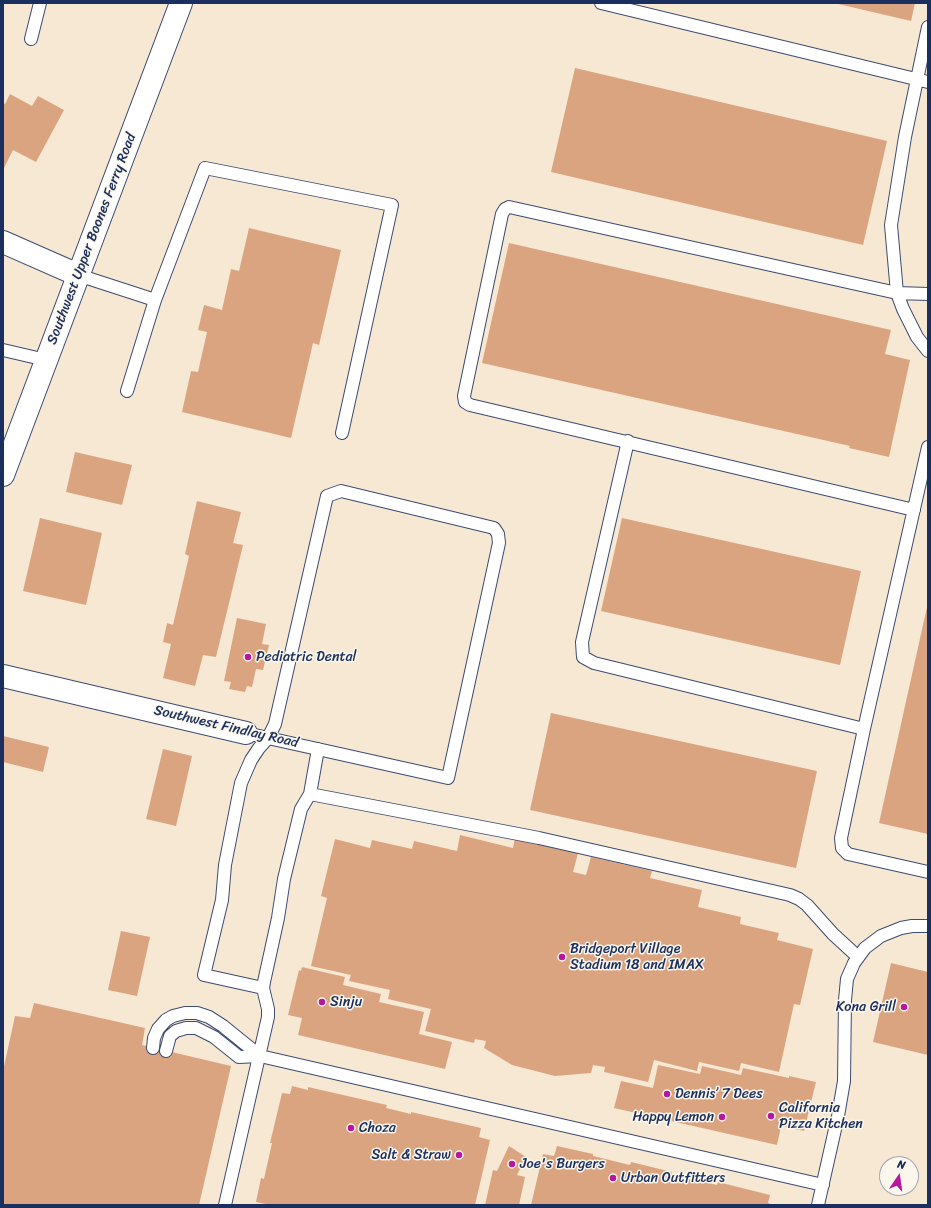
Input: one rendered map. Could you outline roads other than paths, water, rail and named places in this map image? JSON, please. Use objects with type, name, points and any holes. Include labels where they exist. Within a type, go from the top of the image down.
[{"type":"main road","name":"Southwest Upper Boones Ferry Road","points":[[3,475],[181,3]]},
{"type":"main road","points":[[3,242],[78,275]]},
{"type":"main road","name":"Southwest Findlay Road","points":[[3,676],[246,733]]},
{"type":"lane","points":[[31,39],[40,3]]},
{"type":"lane","points":[[601,3],[922,81]]},
{"type":"lane","points":[[928,27],[922,81],[905,137],[891,225],[897,293],[917,337],[928,351]]},
{"type":"lane","points":[[127,391],[155,300],[205,168],[392,205],[342,433]]},
{"type":"lane","points":[[914,510],[628,441],[470,405],[465,402],[464,396],[502,214],[505,209],[509,207],[897,293],[928,294]]},
{"type":"lane","points":[[78,275],[155,300]]},
{"type":"lane","points":[[3,350],[46,360]]},
{"type":"lane","points":[[628,441],[582,642],[583,657],[594,663],[864,729]]},
{"type":"lane","points":[[928,447],[864,729],[841,838],[842,848],[848,854],[928,872]]},
{"type":"lane","name":"Southwest Findlay Road","points":[[246,733],[268,738],[448,778],[499,543],[498,534],[494,528],[341,491],[328,496],[275,724],[268,738]]},
{"type":"lane","points":[[263,988],[204,975],[222,900],[225,865],[241,783],[251,760],[268,738]]},
{"type":"lane","points":[[225,1205],[268,1017],[268,1009],[263,988],[278,918],[284,879],[301,808],[310,794],[318,749]]},
{"type":"lane","points":[[310,794],[539,838],[790,895],[807,905],[858,957]]},
{"type":"lane","points":[[818,1205],[838,1116],[844,1081],[845,991],[847,979],[858,957],[872,942],[889,932],[912,926],[928,926]]},
{"type":"lane","points":[[153,1048],[154,1038],[158,1029],[166,1020],[173,1016],[185,1013],[197,1013],[209,1017],[218,1023],[260,1056]]},
{"type":"lane","points":[[166,1051],[170,1036],[176,1031],[186,1028],[196,1028],[214,1037],[239,1057],[260,1056],[823,1185]]},
{"type":"place","name":"Pediatric Dental","points":[[248,657]]},
{"type":"place","name":"Bridgeport Village Stadium 18 and IMAX","points":[[562,957]]},
{"type":"place","name":"Sinju","points":[[322,1002]]},
{"type":"place","name":"Kona Grill","points":[[904,1007]]},
{"type":"place","name":"Dennis’ 7 Dees","points":[[667,1094]]},
{"type":"place","name":"California Pizza Kitchen","points":[[771,1116]]},
{"type":"place","name":"Happy Lemon","points":[[722,1117]]},
{"type":"place","name":"Choza","points":[[351,1128]]},
{"type":"place","name":"Salt & Straw","points":[[459,1155]]},
{"type":"place","name":"Joe's Burgers","points":[[512,1164]]},
{"type":"place","name":"Urban Outfitters","points":[[613,1178]]}]
